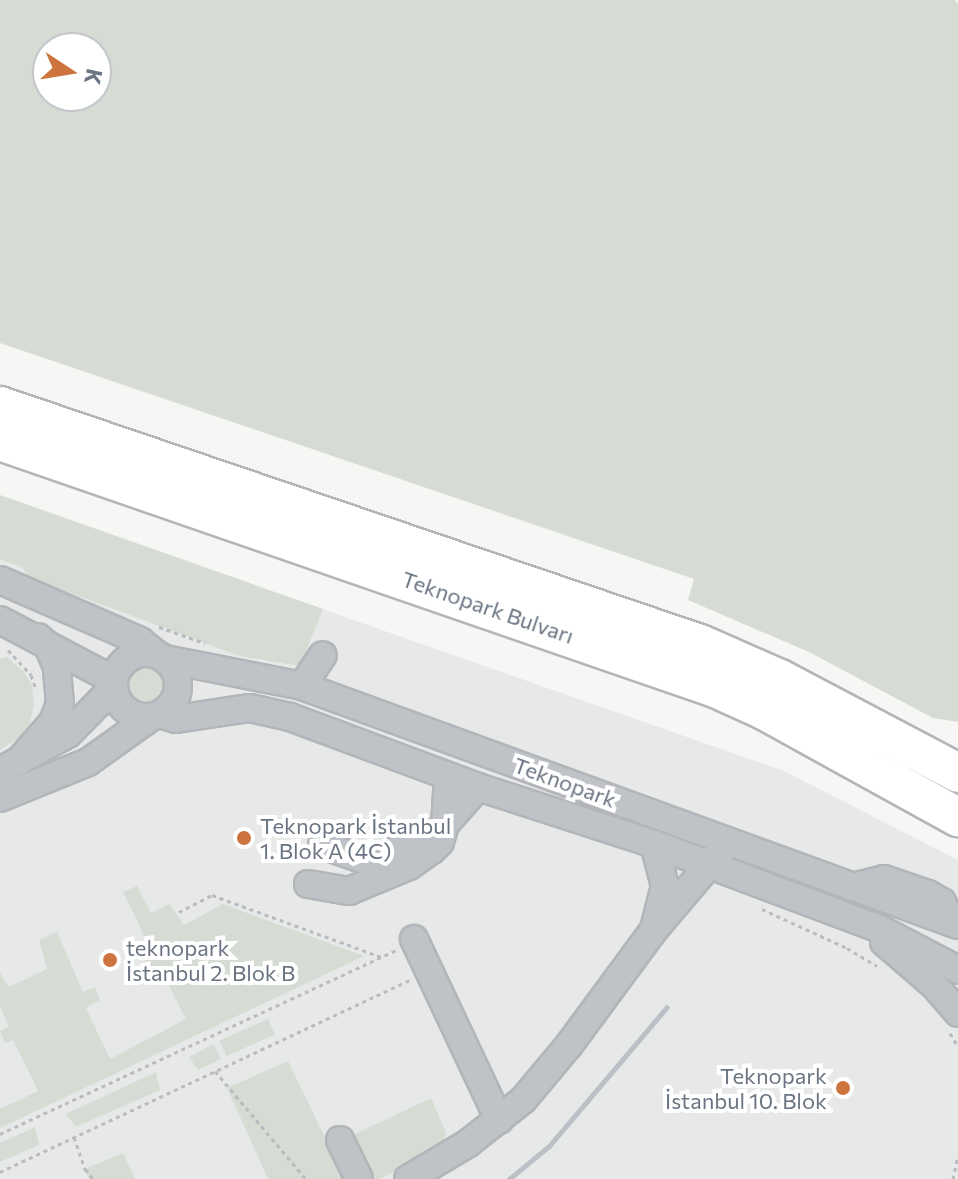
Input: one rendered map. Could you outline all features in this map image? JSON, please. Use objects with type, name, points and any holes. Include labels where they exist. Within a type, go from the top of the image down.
[{"type":"highway","name":"Teknopark Bulvarı","points":[[0,406],[700,644],[780,679],[958,773]]},
{"type":"highway","name":"Teknopark Bulvarı","points":[[0,441],[715,688],[764,710],[953,816]]},
{"type":"highway","points":[[0,463],[269,552],[338,556]]},
{"type":"highway","points":[[877,730],[958,747]]},
{"type":"street","name":"Teknopark","points":[[0,580],[140,641],[161,657],[302,686],[955,924]]},
{"type":"street","name":"Teknopark","points":[[0,620],[38,637],[114,683],[116,697],[130,714],[176,719],[250,708],[276,712],[478,787],[711,865],[904,939],[958,970]]},
{"type":"street","points":[[9,766],[53,722],[60,704],[57,667],[48,646],[38,637]]},
{"type":"street","points":[[0,798],[88,762],[155,716],[176,699],[178,688],[173,667],[161,657],[135,655],[126,660],[114,683],[68,734],[9,766]]},
{"type":"street","points":[[302,686],[323,655]]},
{"type":"street","points":[[308,884],[340,892],[356,889],[423,858],[440,842],[445,825],[448,776]]},
{"type":"street","points":[[322,845],[362,859],[375,859],[445,825],[478,787]]},
{"type":"street","points":[[408,1179],[467,1144],[499,1120],[543,1078],[653,931],[711,865],[726,842]]},
{"type":"street","points":[[653,931],[665,886],[654,844]]},
{"type":"street","name":"Teknopark","points":[[848,917],[895,951],[934,985],[958,1013]]},
{"type":"street","points":[[410,942],[499,1120]]},
{"type":"street","points":[[340,1140],[359,1179]]},
{"type":"path","points":[[0,646],[5,647],[31,675],[37,698]]},
{"type":"path","points":[[179,912],[212,895],[381,957]]},
{"type":"path","points":[[0,1134],[410,942]]},
{"type":"path","points":[[0,1172],[418,976]]},
{"type":"path","points":[[215,1071],[306,1179]]},
{"type":"path","points":[[74,1137],[85,1169],[93,1179]]},
{"type":"path","points":[[953,1179],[958,1156]]},
{"type":"shaded area","points":[[0,0],[955,0],[958,4],[958,722],[933,718],[809,652],[688,600],[694,579],[0,343]]},
{"type":"shaded area","points":[[0,495],[323,609],[300,666],[240,656],[30,578],[22,567],[0,559]]},
{"type":"shaded area","points":[[0,496],[784,771],[958,860],[958,1179],[0,1179]]},
{"type":"shaded area","points":[[7,657],[24,672],[32,685],[34,704],[30,723],[19,738],[0,750],[0,659]]},
{"type":"shaded area","points":[[146,666],[160,672],[166,686],[160,700],[146,706],[132,700],[126,686],[132,672]]},
{"type":"shaded area","points":[[137,886],[151,913],[169,904],[184,925],[223,904],[364,956],[0,1128],[0,1109],[38,1091],[13,1040],[5,1043],[0,1031],[9,1026],[0,1007],[0,973],[9,987],[47,969],[39,940],[57,932],[83,992],[95,987],[100,1000],[86,1008],[110,1059],[186,1019],[161,970],[146,976],[141,963],[154,956],[123,892]]},
{"type":"shaded area","points":[[268,1019],[275,1035],[226,1056],[220,1041]]},
{"type":"shaded area","points":[[214,1044],[221,1059],[198,1070],[189,1057]]},
{"type":"shaded area","points":[[288,1061],[345,1179],[268,1179],[227,1088]]},
{"type":"shaded area","points":[[156,1072],[160,1090],[76,1127],[66,1114]]},
{"type":"shaded area","points":[[431,1098],[446,1133],[441,1148],[380,1179],[368,1179],[351,1136]]},
{"type":"shaded area","points":[[35,1127],[39,1145],[0,1162],[0,1143]]},
{"type":"shaded area","points":[[123,1153],[135,1179],[89,1179],[85,1169]]},
{"type":"waterway","points":[[509,1179],[549,1146],[667,1007]]},
{"type":"place","name":"Teknopark İstanbul 1. Blok A (4C)","points":[[244,838]]},
{"type":"place","name":"teknopark İstanbul 2. Blok B","points":[[110,960]]},
{"type":"place","name":"Teknopark İstanbul 10. Blok","points":[[843,1088]]}]
